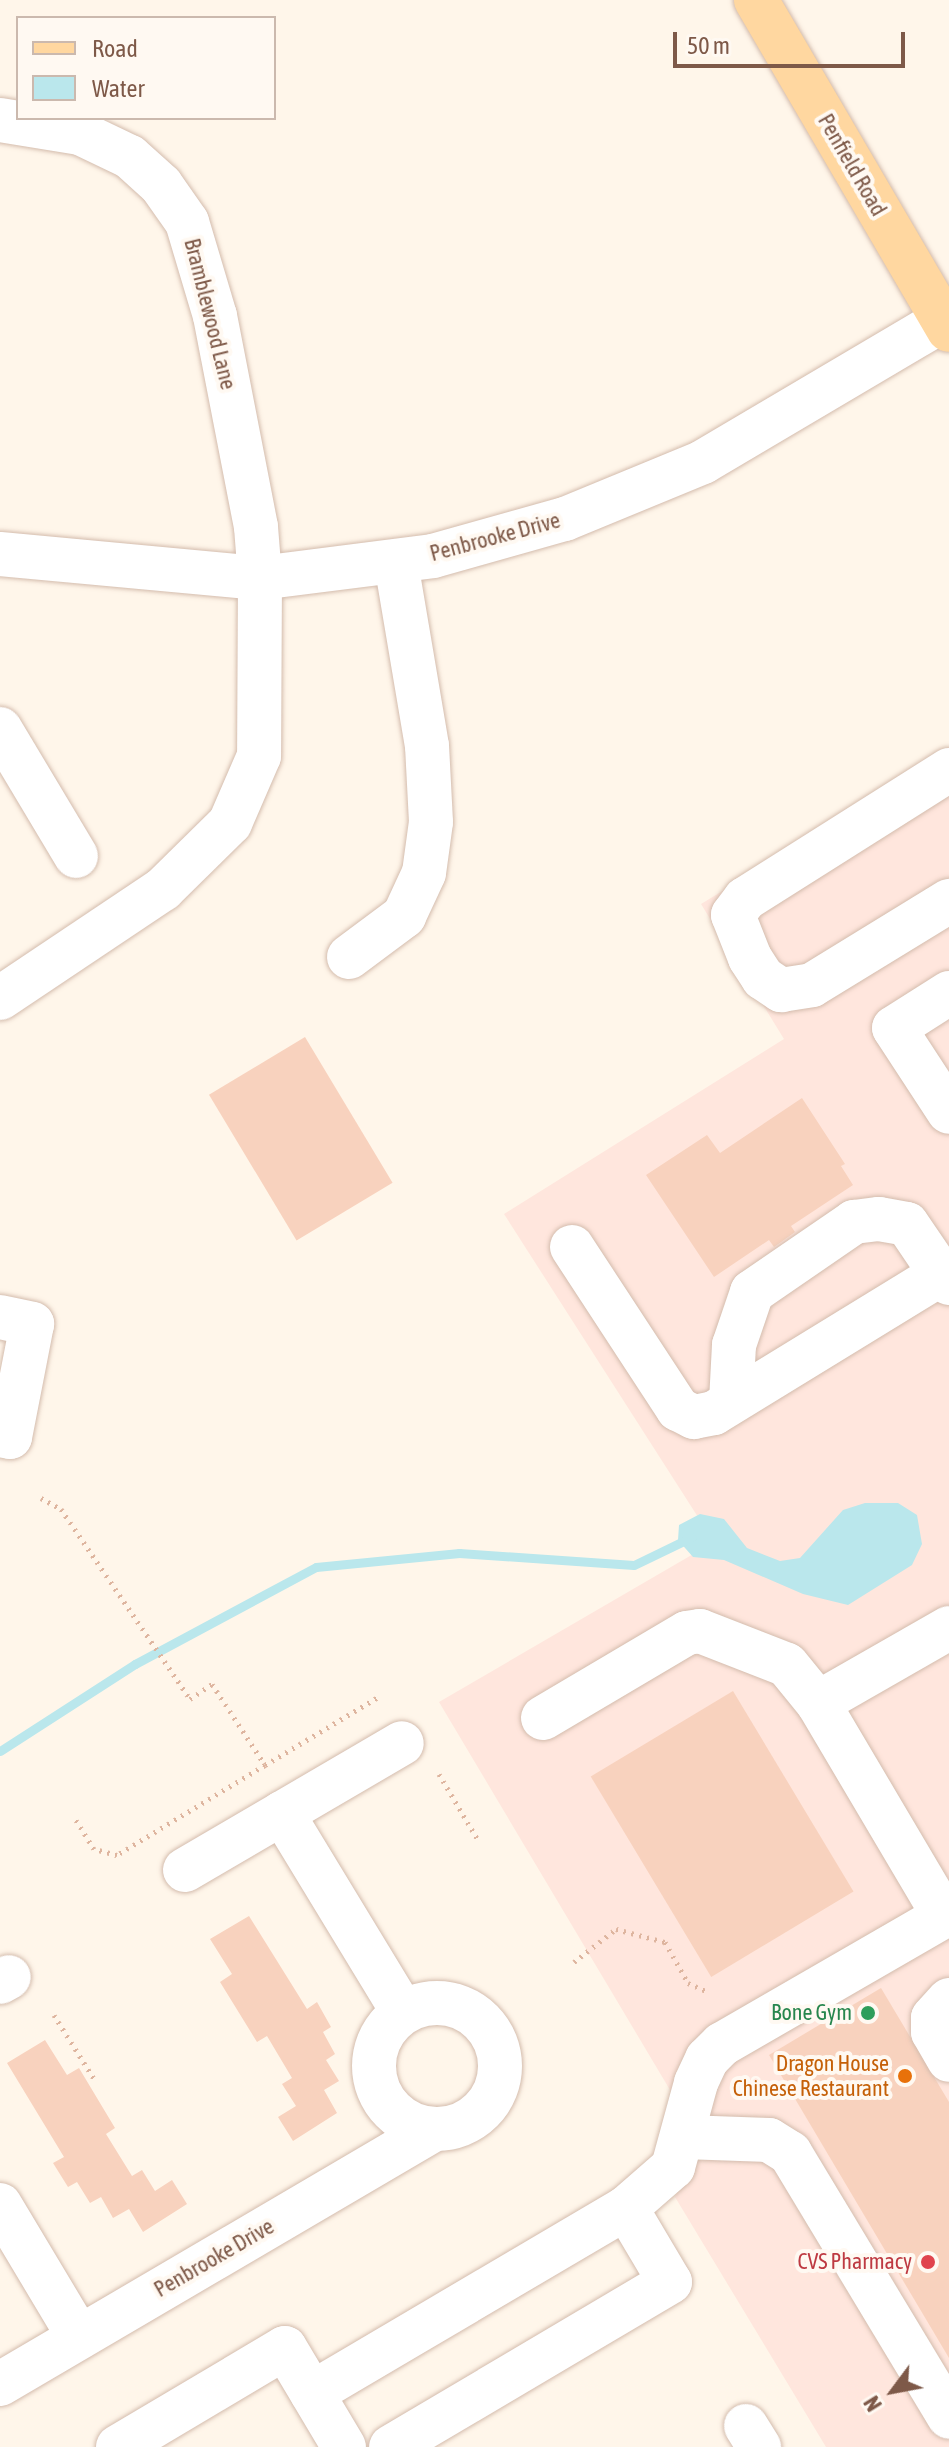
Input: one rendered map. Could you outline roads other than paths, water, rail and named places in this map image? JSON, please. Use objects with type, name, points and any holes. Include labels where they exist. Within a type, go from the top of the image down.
[{"type":"main road","name":"Penfield Road","points":[[756,0],[946,325]]},
{"type":"street","name":"Bramblewood Lane","points":[[0,120],[80,133],[130,157],[161,185],[187,222],[215,316],[256,527],[260,578],[259,756],[230,823],[163,889],[0,998]]},
{"type":"street","name":"Penbrooke Drive","points":[[0,554],[260,578],[396,562],[565,519],[703,462],[946,325]]},
{"type":"street","points":[[349,957],[404,916],[424,873],[431,822],[427,746],[396,562]]},
{"type":"street","points":[[0,729],[76,856]]},
{"type":"street","points":[[949,770],[745,899],[733,915],[750,958],[763,978],[781,990],[812,985],[949,901]]},
{"type":"street","points":[[949,993],[894,1028],[949,1112]]},
{"type":"street","points":[[572,1247],[678,1409],[694,1417],[731,1402],[945,1278],[907,1224],[879,1219],[854,1222],[752,1292],[734,1345],[731,1402]]},
{"type":"street","points":[[0,1317],[32,1324],[10,1437],[0,1435]]},
{"type":"street","points":[[818,1703],[949,1628]]},
{"type":"street","points":[[312,2393],[626,2208],[673,2167],[684,2137],[696,2083],[707,2059],[722,2044],[947,1917],[818,1703],[787,1665],[700,1631],[687,1633],[543,1718]]},
{"type":"street","points":[[185,1870],[402,1743]]},
{"type":"street","points":[[282,1813],[403,2012],[377,2046],[378,2089],[389,2107],[429,2132]]},
{"type":"street","points":[[949,2000],[933,2018],[933,2032],[949,2060]]},
{"type":"street","name":"Penbrooke Drive","points":[[0,2384],[429,2132],[466,2122],[482,2110],[494,2093],[499,2053],[479,2019],[462,2008],[422,2005],[403,2012]]},
{"type":"street","points":[[684,2137],[769,2140],[790,2153],[949,2417]]},
{"type":"street","points":[[0,2205],[79,2337]]},
{"type":"street","points":[[391,2447],[670,2282],[626,2208]]},
{"type":"street","points":[[118,2447],[285,2348],[344,2447]]},
{"type":"water","points":[[865,1503],[898,1503],[917,1515],[922,1544],[912,1565],[848,1605],[803,1594],[724,1560],[693,1557],[678,1540],[679,1525],[700,1514],[724,1519],[747,1548],[780,1561],[800,1558],[843,1510]]},
{"type":"waterway","points":[[0,1751],[135,1664],[316,1567],[459,1553],[634,1565],[692,1537]]},
{"type":"place","name":"Bone Gym","points":[[868,2013]]},
{"type":"place","name":"Dragon House Chinese Restaurant","points":[[905,2076]]},
{"type":"place","name":"CVS Pharmacy","points":[[928,2262]]}]
